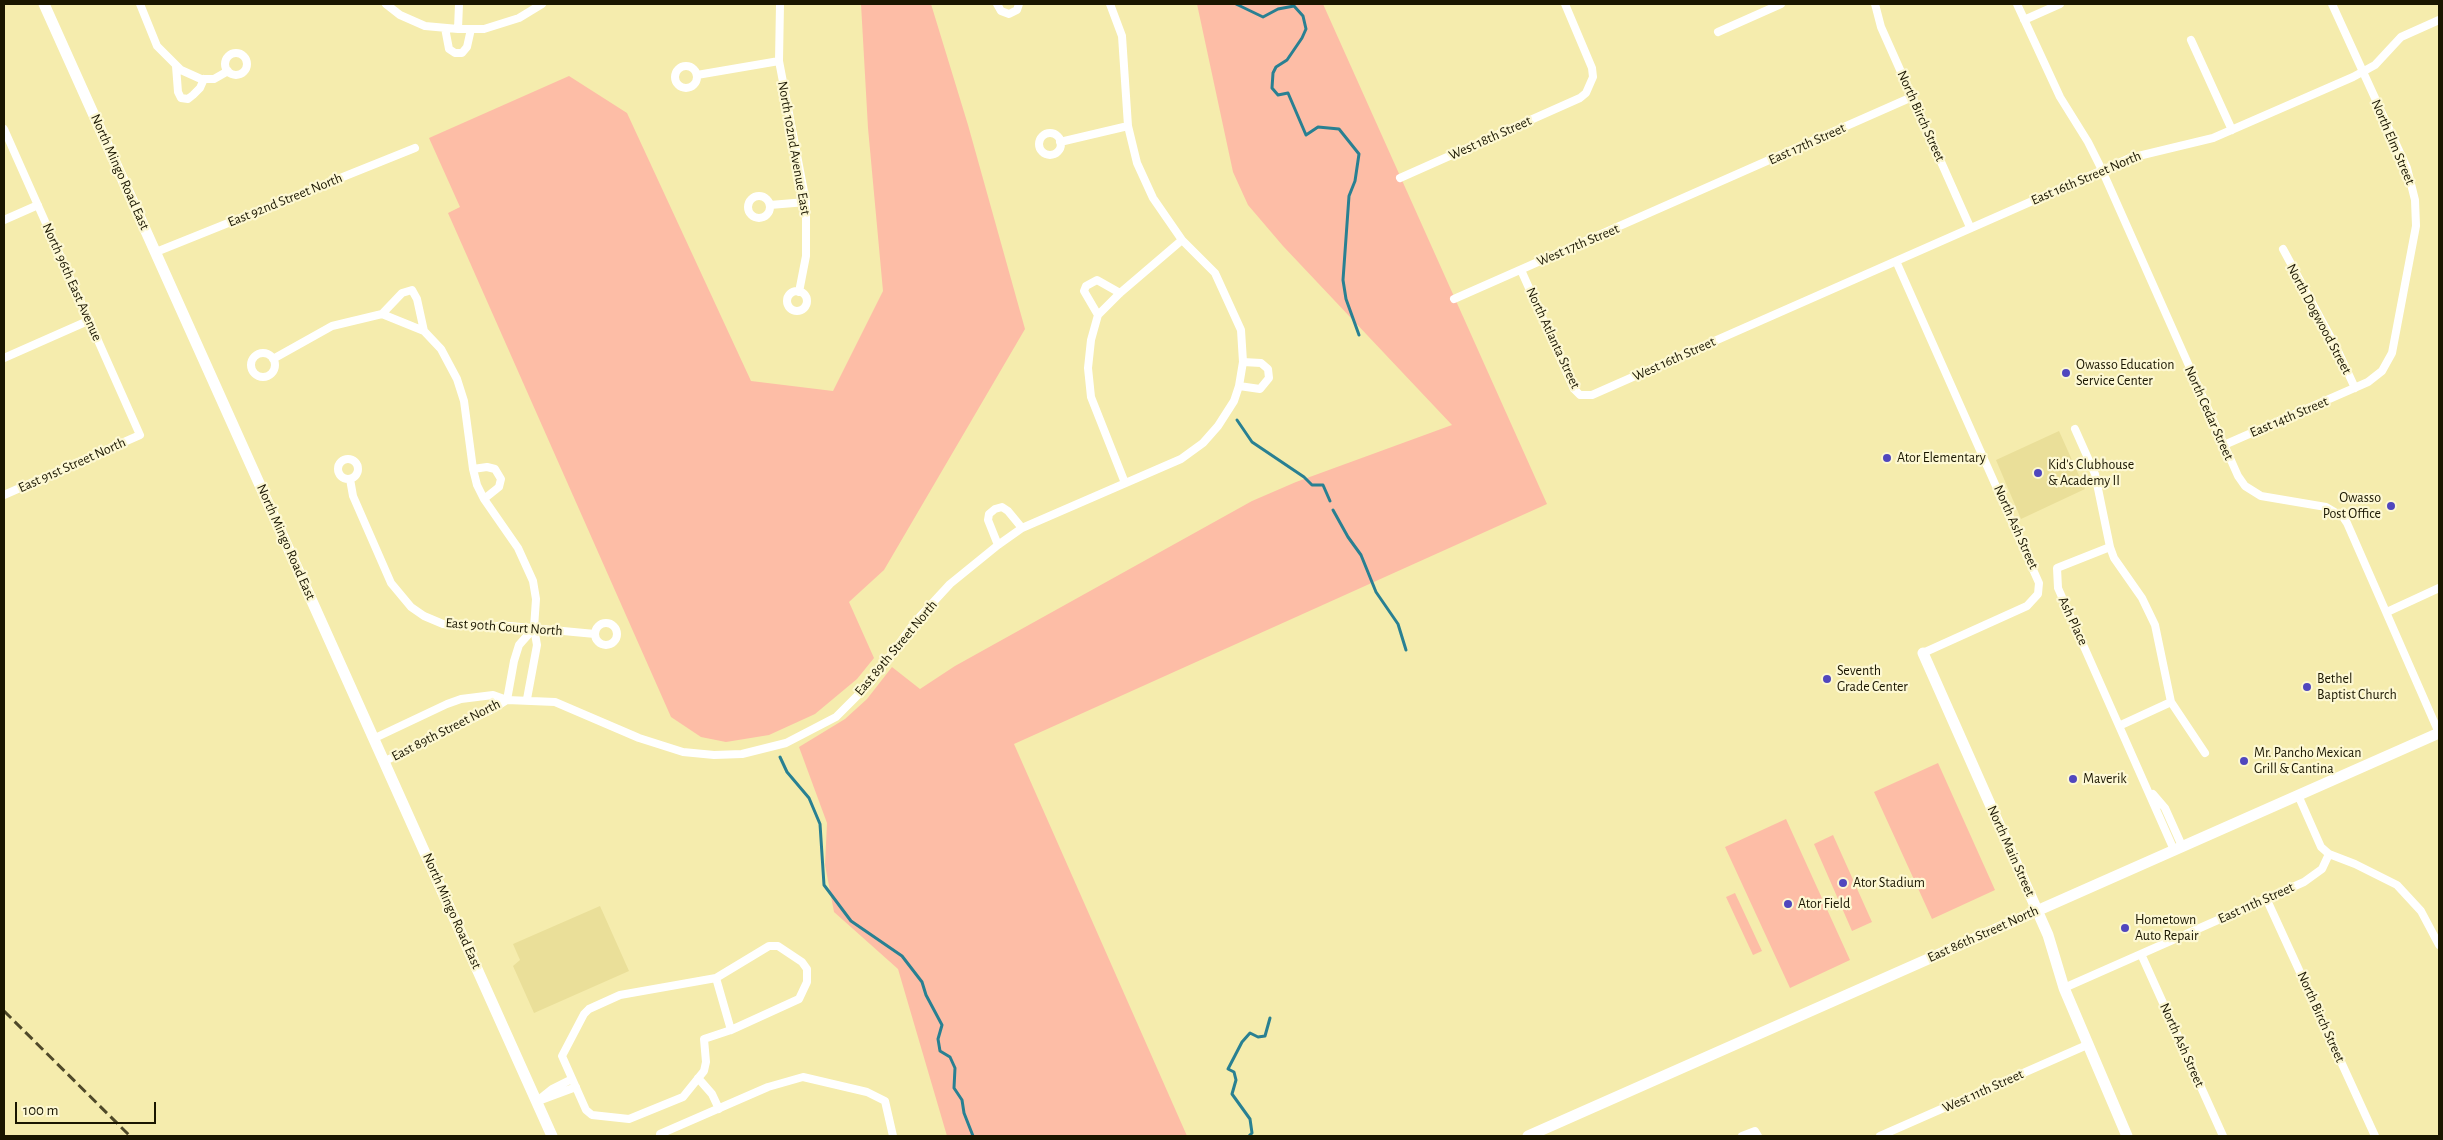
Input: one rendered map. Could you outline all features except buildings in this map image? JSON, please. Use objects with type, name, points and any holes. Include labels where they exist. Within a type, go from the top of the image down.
[{"type":"street","name":"North Mingo Road East","points":[[44,4],[552,1136]]},
{"type":"street","points":[[140,4],[157,46],[176,66],[190,76],[204,79],[214,79],[228,71]]},
{"type":"street","points":[[386,4],[400,15],[425,26],[458,29],[484,29],[519,18],[542,4]]},
{"type":"street","points":[[458,29],[459,4]]},
{"type":"street","name":"North 102nd Avenue East","points":[[780,4],[779,61],[806,202],[806,256],[799,292]]},
{"type":"street","points":[[997,4],[1000,10],[1009,14],[1017,10],[1019,4]]},
{"type":"street","name":"East 89th Street North","points":[[375,738],[462,699],[493,695],[507,700],[527,699],[555,702],[640,738],[683,752],[714,755],[742,754],[786,743],[836,717],[872,682],[915,622],[950,584],[998,545],[1022,528],[1181,459],[1203,443],[1218,426],[1234,401],[1240,386],[1243,362],[1241,330],[1215,273],[1182,240],[1153,198],[1137,163],[1128,126],[1122,36],[1110,4]]},
{"type":"street","name":"West 18th Street","points":[[1400,178],[1580,98],[1590,85],[1593,77],[1592,68],[1565,4]]},
{"type":"street","points":[[1718,32],[1781,4]]},
{"type":"street","name":"North Birch Street","points":[[1876,4],[1881,27],[1970,227]]},
{"type":"street","name":"North Cedar Street","points":[[2017,4],[2060,97],[2088,142],[2102,170],[2238,476],[2252,492],[2275,499],[2320,505],[2343,517],[2388,612],[2439,733]]},
{"type":"street","points":[[2024,20],[2060,4]]},
{"type":"street","name":"North Elm Street","points":[[2332,4],[2410,178],[2415,200],[2416,226],[2392,353],[2382,371],[2368,382],[2355,388]]},
{"type":"street","name":"East 16th Street North","points":[[1756,323],[1970,227],[2142,153],[2199,143],[2364,72],[2375,65],[2401,37],[2439,20]]},
{"type":"street","points":[[445,28],[449,49],[455,54],[462,52],[467,47],[471,29]]},
{"type":"street","points":[[2191,40],[2232,130]]},
{"type":"street","points":[[697,75],[779,61]]},
{"type":"street","points":[[176,66],[178,92],[181,98],[188,99],[193,95],[200,88],[204,79]]},
{"type":"street","name":"East 17th Street","points":[[1701,192],[1912,97]]},
{"type":"street","points":[[1060,142],[1128,126]]},
{"type":"street","name":"North 96th East Avenue","points":[[4,129],[140,434]]},
{"type":"street","name":"East 92nd Street North","points":[[156,252],[415,148]]},
{"type":"street","name":"West 17th Street","points":[[1454,299],[1701,192]]},
{"type":"street","points":[[770,205],[806,202]]},
{"type":"street","points":[[4,220],[38,205]]},
{"type":"street","points":[[1126,483],[1091,397],[1088,368],[1091,340],[1098,315],[1120,293],[1182,240]]},
{"type":"street","name":"North Dogwood Street","points":[[2283,249],[2337,349],[2355,388]]},
{"type":"street","name":"North Ash Street","points":[[1896,260],[2039,582],[2038,594],[2027,606],[1923,652]]},
{"type":"street","name":"North Atlanta Street","points":[[1521,270],[1574,389],[1580,395],[1592,395]]},
{"type":"street","points":[[1098,315],[1084,291],[1086,286],[1098,280],[1120,293]]},
{"type":"street","points":[[273,359],[332,326],[382,314],[402,293],[412,290],[417,299],[424,331]]},
{"type":"street","points":[[382,314],[424,331],[441,349],[457,379],[468,422],[476,485],[518,548],[528,567],[536,600],[534,628],[537,645],[527,699]]},
{"type":"street","points":[[4,358],[90,320]]},
{"type":"street","name":"West 16th Street","points":[[1592,395],[1756,323]]},
{"type":"street","points":[[1240,386],[1260,389],[1269,378],[1268,369],[1262,363],[1243,362]]},
{"type":"street","name":"East 14th Street","points":[[2224,446],[2355,388]]},
{"type":"street","points":[[2075,429],[2095,474],[2114,558],[2146,604],[2155,625],[2171,702],[2205,753]]},
{"type":"street","name":"East 91st Street North","points":[[4,495],[140,434]]},
{"type":"street","points":[[473,469],[491,467],[500,475],[499,487],[484,498]]},
{"type":"street","name":"East 90th Court North","points":[[350,479],[353,496],[391,582],[410,607],[424,616],[443,624],[534,628],[595,634]]},
{"type":"street","points":[[998,545],[988,520],[989,514],[995,509],[1002,507],[1008,511],[1022,528]]},
{"type":"street","name":"Ash Place","points":[[2110,547],[2057,568],[2058,588],[2121,725],[2147,787],[2178,848]]},
{"type":"street","points":[[2388,612],[2439,588]]},
{"type":"street","points":[[507,700],[519,645],[534,628]]},
{"type":"street","name":"North Main Street","points":[[1923,652],[2048,935],[2064,988],[2127,1136]]},
{"type":"street","name":"East 89th Street North","points":[[385,761],[493,709],[507,700]]},
{"type":"street","points":[[2121,725],[2171,702]]},
{"type":"street","name":"East 86th Street North","points":[[1528,1136],[1548,1132],[2037,910],[2439,733]]},
{"type":"street","points":[[2298,796],[2316,840],[2321,847],[2329,854],[2355,864],[2397,886],[2411,898],[2421,912],[2439,945]]},
{"type":"street","name":"East 11th Street","points":[[2064,988],[2314,876],[2322,869],[2329,854]]},
{"type":"street","name":"North Birch Street","points":[[2266,898],[2375,1136]]},
{"type":"street","points":[[769,946],[778,946],[802,962],[807,969],[807,982],[799,999],[731,1030],[704,1039],[706,1062],[704,1071],[683,1097],[629,1119],[592,1115],[586,1110],[562,1056],[584,1014],[589,1009],[620,995],[716,978],[769,946]]},
{"type":"street","name":"North Ash Street","points":[[2141,954],[2223,1136]]},
{"type":"street","points":[[716,978],[731,1030]]},
{"type":"street","name":"West 11th Street","points":[[1880,1136],[1891,1134],[2087,1045]]},
{"type":"street","points":[[660,1136],[660,1134],[719,1108],[768,1088],[803,1077],[867,1092],[885,1101],[893,1136]]},
{"type":"street","points":[[698,1078],[712,1094],[719,1108]]},
{"type":"street","points":[[537,1101],[552,1089],[574,1083]]},
{"type":"street","points":[[1742,1136],[1757,1133]]},
{"type":"shaded area","points":[[861,4],[931,4],[968,125],[1025,329],[884,570],[849,602],[874,658],[857,679],[815,714],[769,735],[726,742],[701,737],[671,717],[448,213],[460,207],[429,138],[569,76],[627,113],[751,381],[833,391],[883,291],[868,128]]},
{"type":"shaded area","points":[[1197,4],[1323,4],[1547,504],[1014,744],[1187,1136],[947,1136],[898,969],[834,912],[825,865],[827,823],[799,747],[845,719],[867,699],[892,667],[920,689],[955,666],[1252,501],[1296,482],[1452,425],[1283,246],[1248,205],[1233,172]]},
{"type":"shaded area","points":[[2059,431],[2085,489],[2021,519],[1996,460]]},
{"type":"shaded area","points":[[1938,763],[1995,890],[1932,919],[1874,792]]},
{"type":"shaded area","name":"Ator Field","points":[[1786,819],[1850,960],[1790,988],[1725,847]]},
{"type":"shaded area","name":"Ator Stadium","points":[[1833,835],[1872,922],[1852,931],[1814,844]]},
{"type":"shaded area","points":[[1735,893],[1762,951],[1753,955],[1726,897]]},
{"type":"shaded area","points":[[600,906],[629,971],[534,1013],[513,966],[520,960],[513,944]]},
{"type":"waterway","points":[[1236,4],[1263,17],[1278,9],[1294,6],[1303,16],[1306,29],[1287,60],[1276,67],[1273,73],[1272,88],[1278,95],[1288,93],[1306,135],[1318,127],[1339,129],[1359,154],[1355,181],[1349,196],[1343,280],[1346,299],[1359,335]]},
{"type":"waterway","points":[[1237,420],[1252,442],[1304,477],[1312,485],[1323,485],[1330,501]]},
{"type":"waterway","points":[[1333,510],[1348,537],[1361,555],[1376,592],[1398,624],[1406,650]]},
{"type":"waterway","points":[[780,757],[787,772],[809,798],[820,824],[824,885],[851,921],[902,956],[922,982],[926,995],[942,1025],[938,1039],[940,1051],[950,1057],[955,1068],[954,1088],[962,1100],[964,1113],[973,1136]]},
{"type":"waterway","points":[[1249,1136],[1252,1133],[1250,1119],[1232,1094],[1236,1080],[1234,1072],[1228,1069],[1242,1042],[1250,1033],[1258,1037],[1265,1036],[1270,1018]]},
{"type":"railway","points":[[4,1011],[130,1136]]},
{"type":"place","name":"Owasso Education Service Center","points":[[2066,373]]},
{"type":"place","name":"Ator Elementary","points":[[1887,458]]},
{"type":"place","name":"Kid's Clubhouse & Academy II","points":[[2038,473]]},
{"type":"place","name":"Owasso Post Office","points":[[2391,506]]},
{"type":"place","name":"Seventh Grade Center","points":[[1827,679]]},
{"type":"place","name":"Bethel Baptist Church","points":[[2307,687]]},
{"type":"place","name":"Mr. Pancho Mexican Grill & Cantina","points":[[2244,761]]},
{"type":"place","name":"Maverik","points":[[2073,779]]},
{"type":"place","name":"Ator Stadium","points":[[1843,883]]},
{"type":"place","name":"Ator Field","points":[[1788,904]]},
{"type":"place","name":"Hometown Auto Repair","points":[[2125,928]]}]
